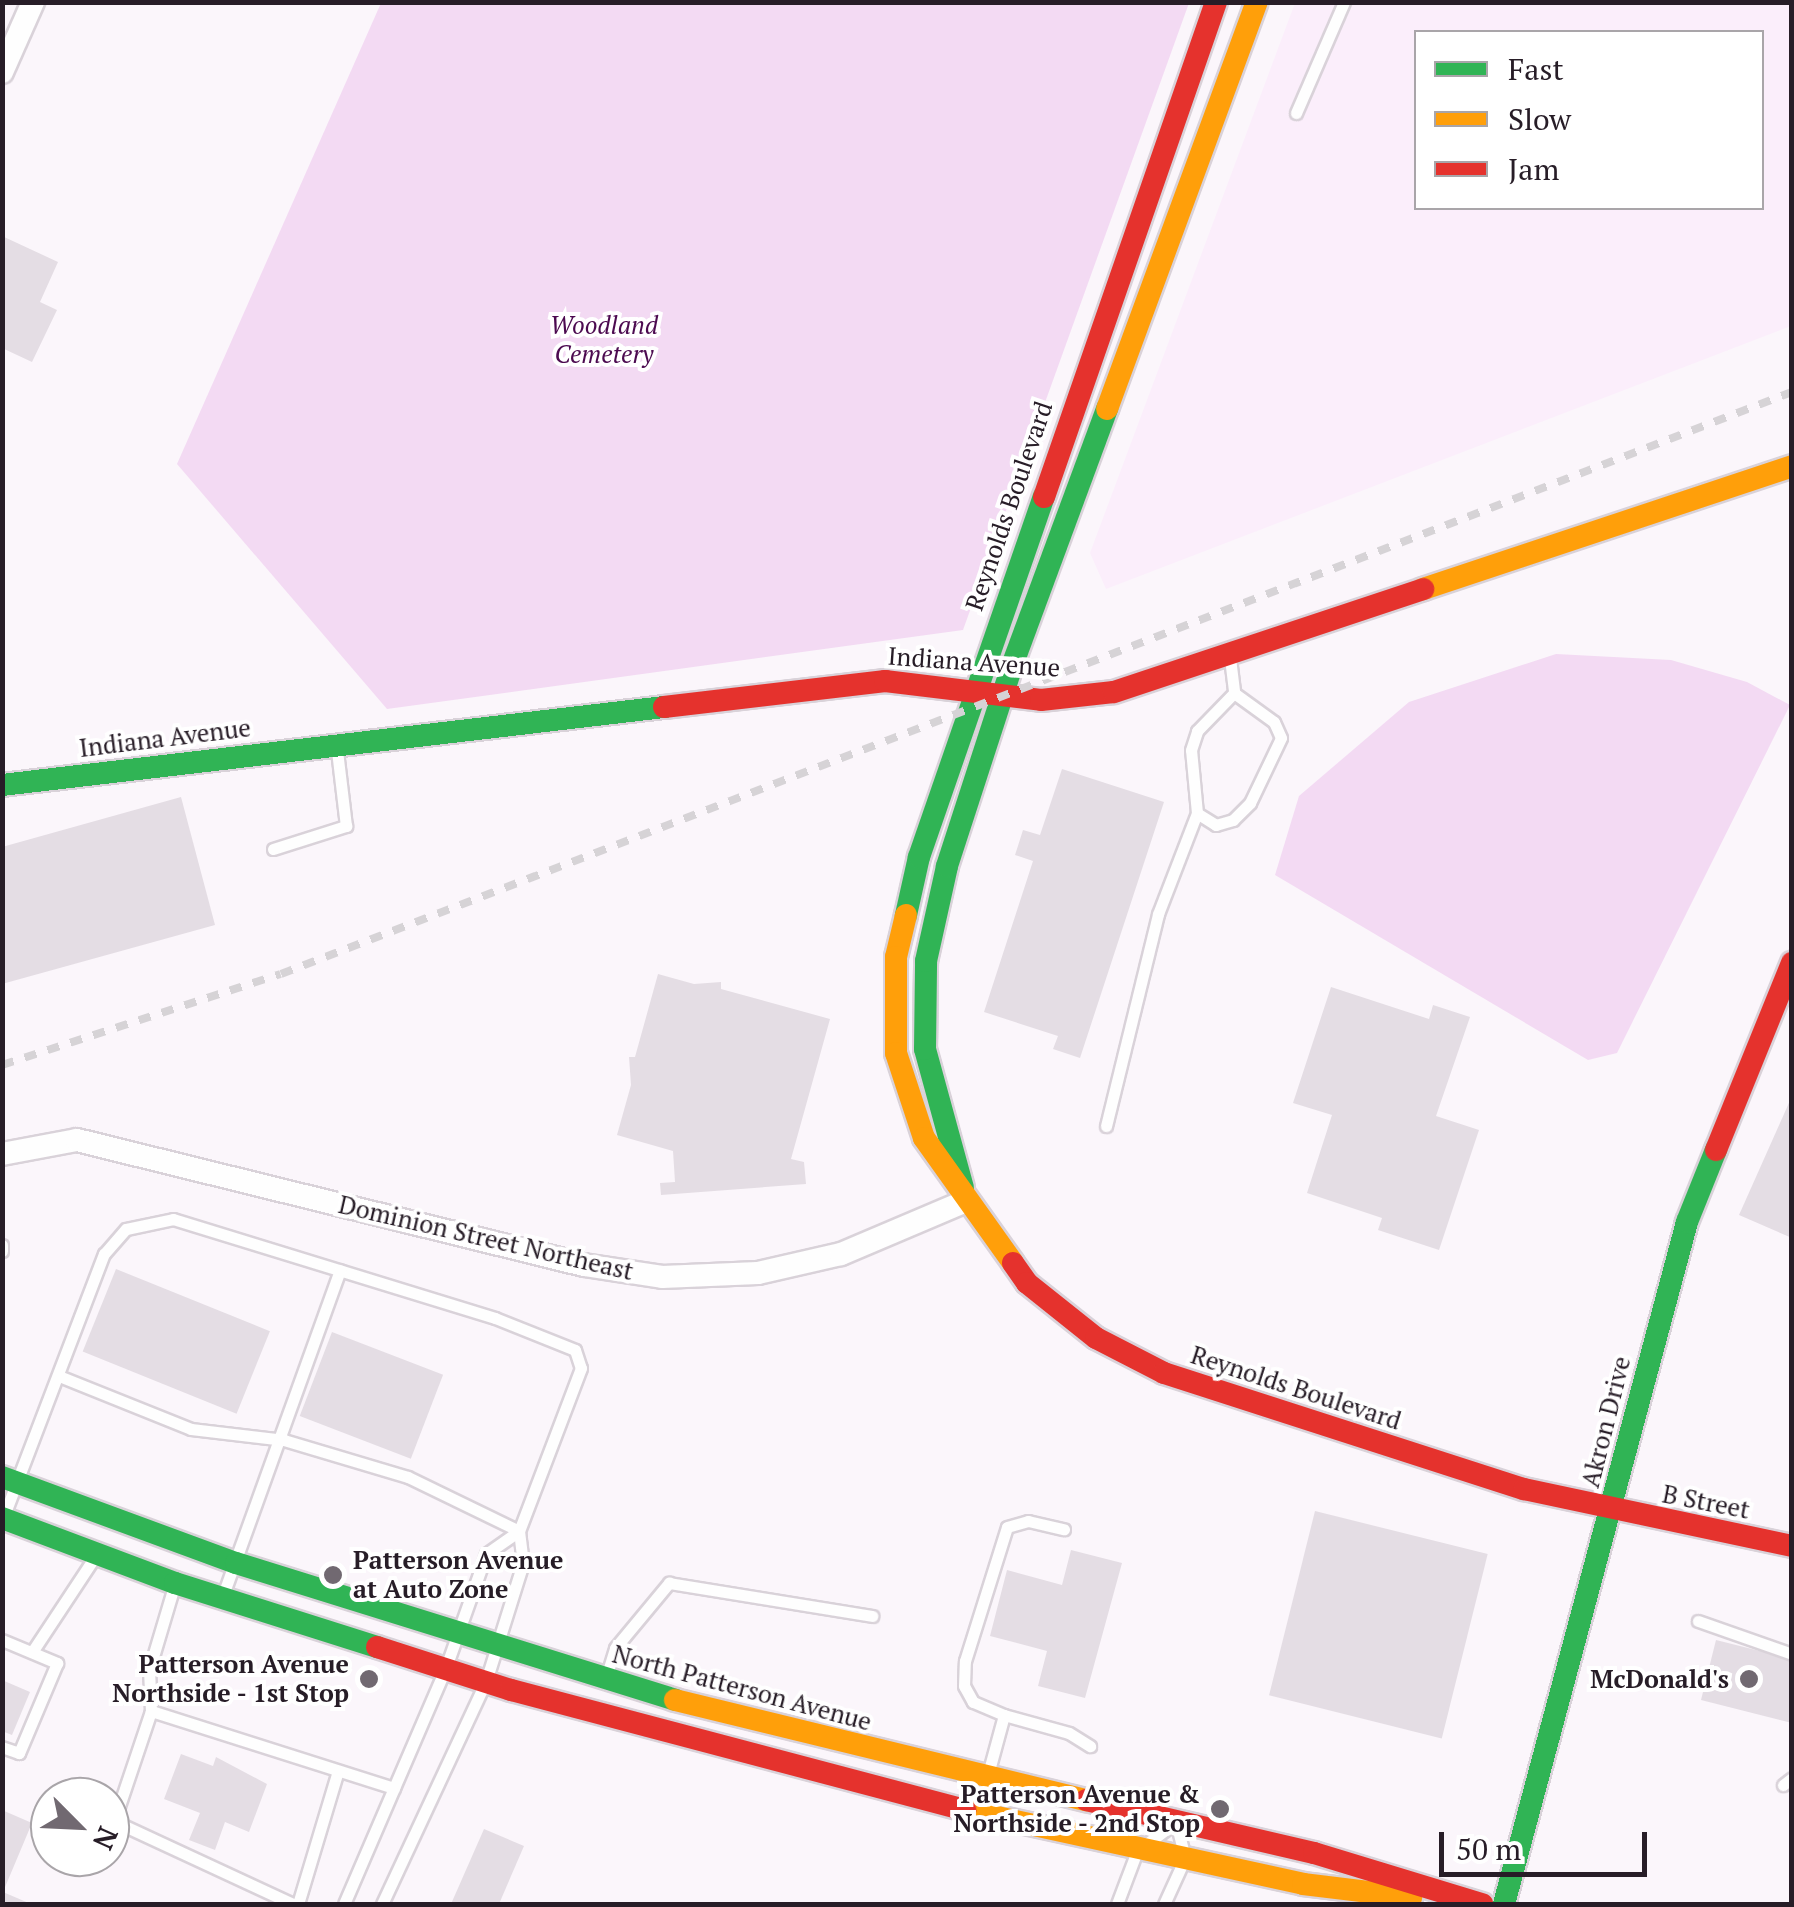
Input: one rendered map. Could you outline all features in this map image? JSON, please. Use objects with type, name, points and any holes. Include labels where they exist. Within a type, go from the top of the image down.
[{"type":"main road","name":"Reynolds Boulevard","points":[[1216,2],[973,688],[920,857],[896,958],[896,1053],[924,1138],[1027,1284],[1054,1308],[1164,1373],[1611,1512]]},
{"type":"main road","name":"Reynolds Boulevard","points":[[966,1201],[952,1131],[925,1048],[926,961],[947,866],[1004,694],[1257,2]]},
{"type":"main road","name":"Indiana Avenue","points":[[2,785],[884,682],[973,688],[1041,700],[1114,692],[1792,466]]},
{"type":"main road","name":"Akron Drive","points":[[1504,1904],[1688,1222],[1792,963]]},
{"type":"main road","name":"North Patterson Avenue","points":[[11,1480],[236,1563],[606,1681],[987,1778],[1314,1852],[1482,1904]]},
{"type":"main road","name":"B Street","points":[[1611,1512],[1792,1546]]},
{"type":"main road","points":[[3,1518],[175,1582],[486,1682],[908,1798],[1137,1851],[1303,1884],[1470,1904]]},
{"type":"street","points":[[5,58],[33,2]]},
{"type":"street","name":"Dominion Street Northeast","points":[[2,1154],[76,1140],[584,1265],[662,1278],[758,1273],[841,1254],[966,1201]]},
{"type":"lane","points":[[1296,113],[1344,2]]},
{"type":"lane","points":[[1106,1126],[1158,914],[1197,814],[1194,741],[1234,693],[1230,653]]},
{"type":"lane","points":[[1197,814],[1216,825],[1233,820],[1264,784],[1280,749],[1274,722],[1234,693]]},
{"type":"lane","points":[[273,849],[346,826],[336,746]]},
{"type":"lane","points":[[3,1518],[11,1480],[59,1376],[104,1254],[126,1228],[173,1219],[340,1270],[575,1350],[581,1368],[519,1531],[522,1563],[486,1682],[382,1904]]},
{"type":"lane","points":[[222,1597],[284,1440],[340,1270]]},
{"type":"lane","points":[[59,1376],[192,1429],[284,1440],[408,1477],[519,1531]]},
{"type":"lane","points":[[1064,1530],[1028,1520],[1007,1527],[966,1661],[964,1686],[973,1702],[1069,1732],[1090,1746]]},
{"type":"lane","points":[[344,1904],[446,1667],[486,1554],[519,1531]]},
{"type":"lane","points":[[32,1652],[98,1551]]},
{"type":"lane","points":[[175,1582],[149,1670],[151,1711],[114,1822],[296,1904],[337,1774]]},
{"type":"lane","points":[[596,1714],[615,1648],[669,1583],[872,1616]]},
{"type":"lane","points":[[1698,1621],[1792,1654]]},
{"type":"lane","points":[[2,1640],[58,1663],[19,1753],[2,1747]]},
{"type":"lane","points":[[151,1711],[337,1774],[394,1788]]},
{"type":"lane","points":[[987,1778],[1004,1714]]},
{"type":"lane","points":[[1117,1904],[1137,1851],[1176,1822],[1184,1858],[1164,1904]]},
{"type":"shaded area","points":[[1295,3],[1791,3],[1791,326],[1106,589],[1090,553]]},
{"type":"green space","name":"Woodland Cemetery","points":[[381,3],[1189,3],[963,630],[387,709],[177,464]]},
{"type":"green space","points":[[1556,654],[1671,660],[1747,682],[1790,705],[1617,1053],[1588,1060],[1275,875],[1299,796],[1409,702]]},
{"type":"building","points":[[2,236],[58,262],[40,302],[57,310],[32,362],[2,348]]},
{"type":"building","points":[[1062,769],[1164,802],[1080,1058],[1053,1049],[1058,1036],[984,1012],[1033,861],[1015,855],[1023,830],[1040,835]]},
{"type":"building","points":[[181,797],[215,925],[2,984],[2,847]]},
{"type":"building","points":[[658,974],[694,984],[721,982],[721,989],[830,1019],[791,1159],[804,1162],[806,1184],[661,1195],[660,1183],[675,1182],[673,1151],[617,1135],[631,1085],[629,1057],[635,1057]]},
{"type":"building","points":[[1331,987],[1429,1019],[1433,1005],[1470,1017],[1436,1116],[1479,1130],[1439,1250],[1378,1230],[1382,1218],[1307,1193],[1332,1115],[1293,1103]]},
{"type":"building","points":[[1792,1096],[1792,1238],[1739,1215]]},
{"type":"building","points":[[116,1269],[270,1331],[237,1414],[83,1352]]},
{"type":"building","points":[[332,1332],[443,1375],[411,1459],[300,1416]]},
{"type":"building","points":[[1315,1511],[1488,1554],[1442,1738],[1269,1695]]},
{"type":"building","points":[[1071,1550],[1122,1563],[1085,1698],[1038,1686],[1047,1651],[990,1636],[1007,1570],[1062,1585]]},
{"type":"building","name":"McDonald's","points":[[1716,1640],[1792,1659],[1792,1723],[1701,1700]]},
{"type":"building","points":[[2,1680],[30,1692],[12,1735],[2,1731]]},
{"type":"building","points":[[181,1754],[213,1766],[216,1757],[267,1784],[249,1832],[225,1822],[215,1850],[189,1840],[200,1813],[164,1799]]},
{"type":"building","points":[[2,1810],[30,1822],[3,1892],[31,1904],[2,1904]]},
{"type":"building","points":[[484,1829],[524,1846],[499,1904],[451,1904]]},
{"type":"railway","points":[[2,1065],[281,974],[1792,392]]},
{"type":"traffic: fast","points":[[963,1188],[925,1049],[926,961],[947,866],[1013,663],[1107,409]]},
{"type":"traffic: fast","points":[[906,915],[919,857],[1044,497]]},
{"type":"traffic: fast","points":[[2,785],[664,707]]},
{"type":"traffic: fast","points":[[1504,1904],[1687,1222],[1716,1150]]},
{"type":"traffic: fast","points":[[2,1477],[236,1563],[675,1700]]},
{"type":"traffic: fast","points":[[2,1518],[175,1583],[377,1647]]},
{"type":"traffic: slow","points":[[1107,409],[1257,2]]},
{"type":"traffic: slow","points":[[1423,589],[1792,466]]},
{"type":"traffic: slow","points":[[906,915],[896,957],[896,1053],[924,1138],[1013,1263]]},
{"type":"traffic: slow","points":[[675,1700],[1086,1800]]},
{"type":"traffic: slow","points":[[965,1810],[1303,1884],[1411,1897]]},
{"type":"traffic: jam","points":[[1044,497],[1216,2]]},
{"type":"traffic: jam","points":[[664,707],[885,681],[1041,700],[1114,692],[1423,589]]},
{"type":"traffic: jam","points":[[1716,1150],[1792,963]]},
{"type":"traffic: jam","points":[[1013,1263],[1027,1283],[1096,1338],[1164,1373],[1524,1489],[1792,1546]]},
{"type":"traffic: jam","points":[[377,1647],[511,1690],[965,1810]]},
{"type":"traffic: jam","points":[[1086,1800],[1314,1853],[1482,1904]]},
{"type":"place","name":"Patterson Avenue at Auto Zone","points":[[333,1575]]},
{"type":"place","name":"Patterson Avenue Northside - 1st Stop","points":[[369,1679]]},
{"type":"place","name":"McDonald's","points":[[1749,1679]]},
{"type":"place","name":"Patterson Avenue & Northside - 2nd Stop","points":[[1220,1809]]}]
